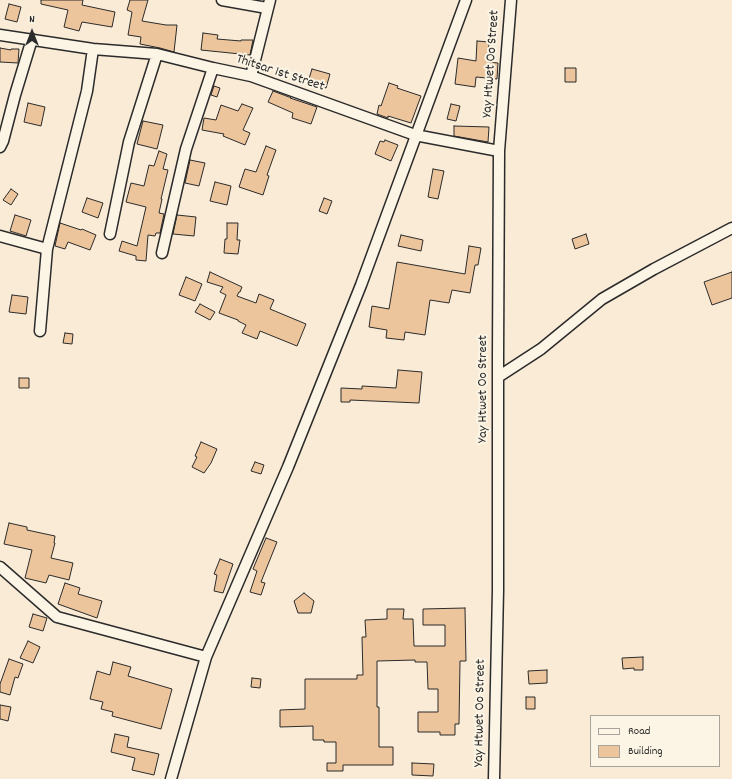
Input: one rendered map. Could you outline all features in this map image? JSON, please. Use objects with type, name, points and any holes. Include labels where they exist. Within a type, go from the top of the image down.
[{"type":"street","points":[[222,0],[268,4],[251,76]]},
{"type":"street","points":[[172,779],[206,657],[288,468],[361,285],[466,0]]},
{"type":"street","name":"Yay Htwet Oo Street","points":[[494,779],[498,590],[499,151],[511,0]]},
{"type":"street","name":"Thitsar 1st Street","points":[[0,34],[93,49],[157,54],[251,76],[415,135],[499,151]]},
{"type":"street","points":[[0,147],[3,142],[32,39]]},
{"type":"street","points":[[40,331],[46,249],[87,91],[93,49]]},
{"type":"street","points":[[110,234],[129,142],[157,54]]},
{"type":"street","points":[[162,253],[186,149],[213,68]]},
{"type":"street","points":[[498,377],[541,349],[602,299],[654,269],[732,228]]},
{"type":"street","points":[[0,236],[46,249]]},
{"type":"street","points":[[0,567],[57,617],[206,657]]},
{"type":"building","points":[[41,0],[83,0],[82,5],[115,12],[112,27],[82,22],[79,31],[64,27],[68,10],[41,4]]},
{"type":"building","points":[[130,0],[148,0],[142,21],[166,25],[177,25],[174,52],[140,44],[141,37],[128,35],[132,12],[127,10]]},
{"type":"building","points":[[9,4],[21,7],[17,22],[5,19]]},
{"type":"building","points":[[203,33],[218,35],[217,39],[241,41],[253,40],[250,55],[201,50]]},
{"type":"building","points":[[477,41],[489,42],[488,62],[498,63],[497,79],[476,77],[475,87],[455,84],[458,58],[476,61]]},
{"type":"building","points":[[0,48],[11,50],[19,49],[18,63],[0,62]]},
{"type":"building","points":[[565,68],[576,68],[576,82],[565,82]]},
{"type":"building","points":[[312,69],[330,74],[326,88],[308,82]]},
{"type":"building","points":[[389,83],[398,86],[397,88],[421,96],[411,123],[377,114],[379,105],[381,106]]},
{"type":"building","points":[[214,86],[220,88],[217,97],[211,95]]},
{"type":"building","points":[[273,91],[317,107],[311,124],[292,118],[293,113],[268,102]]},
{"type":"building","points":[[28,103],[45,107],[41,126],[24,122]]},
{"type":"building","points":[[242,104],[253,108],[243,130],[250,133],[245,145],[223,136],[224,134],[202,130],[204,118],[216,120],[221,105],[238,111]]},
{"type":"building","points":[[451,104],[460,106],[456,121],[447,119]]},
{"type":"building","points":[[143,121],[163,125],[157,149],[137,144]]},
{"type":"building","points":[[454,126],[489,127],[488,142],[454,136]]},
{"type":"building","points":[[385,140],[398,145],[391,161],[375,154],[380,141],[384,142]]},
{"type":"building","points":[[266,146],[276,150],[267,175],[269,176],[263,195],[239,187],[245,169],[256,172]]},
{"type":"building","points":[[159,151],[167,154],[163,169],[168,170],[159,213],[164,214],[160,233],[156,233],[155,236],[148,235],[146,261],[136,260],[136,256],[119,251],[122,241],[137,246],[146,207],[126,202],[131,183],[144,186],[149,165],[154,166]]},
{"type":"building","points":[[190,160],[205,163],[199,186],[185,183]]},
{"type":"building","points":[[433,169],[444,171],[438,199],[428,197]]},
{"type":"building","points":[[215,182],[231,186],[227,205],[210,201]]},
{"type":"building","points":[[11,189],[18,194],[11,205],[3,200]]},
{"type":"building","points":[[87,198],[103,203],[98,218],[82,212]]},
{"type":"building","points":[[324,198],[332,201],[327,214],[319,211]]},
{"type":"building","points":[[15,215],[31,220],[26,236],[10,231]]},
{"type":"building","points":[[177,215],[196,217],[194,236],[173,234]]},
{"type":"building","points":[[60,223],[81,230],[82,229],[96,235],[90,250],[68,242],[65,249],[55,246]]},
{"type":"building","points":[[227,223],[238,223],[237,240],[240,240],[238,254],[224,253],[225,239],[227,239]]},
{"type":"building","points":[[586,234],[589,244],[575,249],[572,239]]},
{"type":"building","points":[[401,235],[423,240],[421,251],[398,246]]},
{"type":"building","points":[[469,246],[481,248],[478,265],[475,265],[470,293],[452,290],[449,303],[430,300],[425,335],[405,332],[404,340],[386,338],[387,330],[369,327],[372,306],[389,309],[397,262],[465,274]]},
{"type":"building","points":[[210,272],[242,287],[237,296],[256,303],[259,294],[274,300],[270,309],[306,324],[297,346],[260,331],[257,339],[242,333],[246,325],[238,320],[219,313],[226,295],[220,292],[223,287],[207,282]]},
{"type":"building","points":[[732,272],[732,298],[712,305],[704,282]]},
{"type":"building","points":[[186,277],[202,284],[195,301],[179,295]]},
{"type":"building","points":[[12,295],[28,297],[26,314],[9,312]]},
{"type":"building","points":[[200,304],[215,312],[210,320],[195,312]]},
{"type":"building","points":[[65,333],[73,334],[72,344],[63,343]]},
{"type":"building","points":[[398,370],[422,372],[419,403],[350,400],[350,402],[341,402],[341,388],[362,389],[362,386],[396,388]]},
{"type":"building","points":[[19,378],[29,378],[29,388],[19,388]]},
{"type":"building","points":[[201,442],[217,449],[211,463],[204,473],[192,467],[197,457],[195,456]]},
{"type":"building","points":[[255,462],[264,465],[261,474],[251,471]]},
{"type":"building","points":[[9,523],[27,527],[27,530],[55,536],[55,543],[51,558],[73,563],[69,580],[49,575],[46,583],[25,578],[32,550],[4,544]]},
{"type":"building","points":[[266,538],[277,542],[261,582],[265,583],[261,595],[250,592],[257,571],[253,569]]},
{"type":"building","points":[[220,559],[233,564],[223,593],[214,591],[217,575],[214,574]]},
{"type":"building","points":[[65,583],[80,588],[78,594],[102,601],[97,618],[58,604]]},
{"type":"building","points":[[304,593],[314,601],[311,613],[298,613],[294,601]]},
{"type":"building","points":[[465,608],[466,661],[460,661],[459,724],[455,724],[455,735],[440,735],[440,732],[418,732],[418,712],[438,712],[438,689],[428,689],[427,662],[415,662],[415,660],[377,661],[379,747],[393,747],[393,765],[343,765],[343,771],[327,771],[327,763],[336,763],[336,742],[313,740],[313,726],[280,727],[280,710],[305,709],[305,679],[357,679],[357,675],[363,675],[362,637],[366,637],[365,620],[387,619],[387,609],[404,609],[403,619],[413,619],[414,646],[445,646],[445,625],[423,625],[423,609]]},
{"type":"building","points":[[33,614],[47,618],[43,631],[29,627]]},
{"type":"building","points":[[28,641],[40,647],[33,663],[20,658]]},
{"type":"building","points":[[643,657],[643,670],[634,670],[634,668],[623,669],[622,658]]},
{"type":"building","points":[[9,659],[23,664],[18,678],[15,677],[10,695],[0,692],[0,684]]},
{"type":"building","points":[[113,662],[131,667],[128,676],[172,689],[161,729],[112,716],[113,712],[101,709],[103,702],[90,699],[97,671],[110,675]]},
{"type":"building","points":[[547,670],[547,683],[529,684],[528,671]]},
{"type":"building","points":[[252,678],[261,679],[260,688],[251,687]]},
{"type":"building","points":[[526,697],[535,697],[535,709],[526,709]]},
{"type":"building","points":[[0,705],[11,707],[8,721],[0,719]]},
{"type":"building","points":[[115,734],[129,737],[127,747],[159,754],[154,775],[132,770],[135,758],[111,752]]},
{"type":"building","points":[[412,763],[434,764],[433,776],[412,775]]}]
